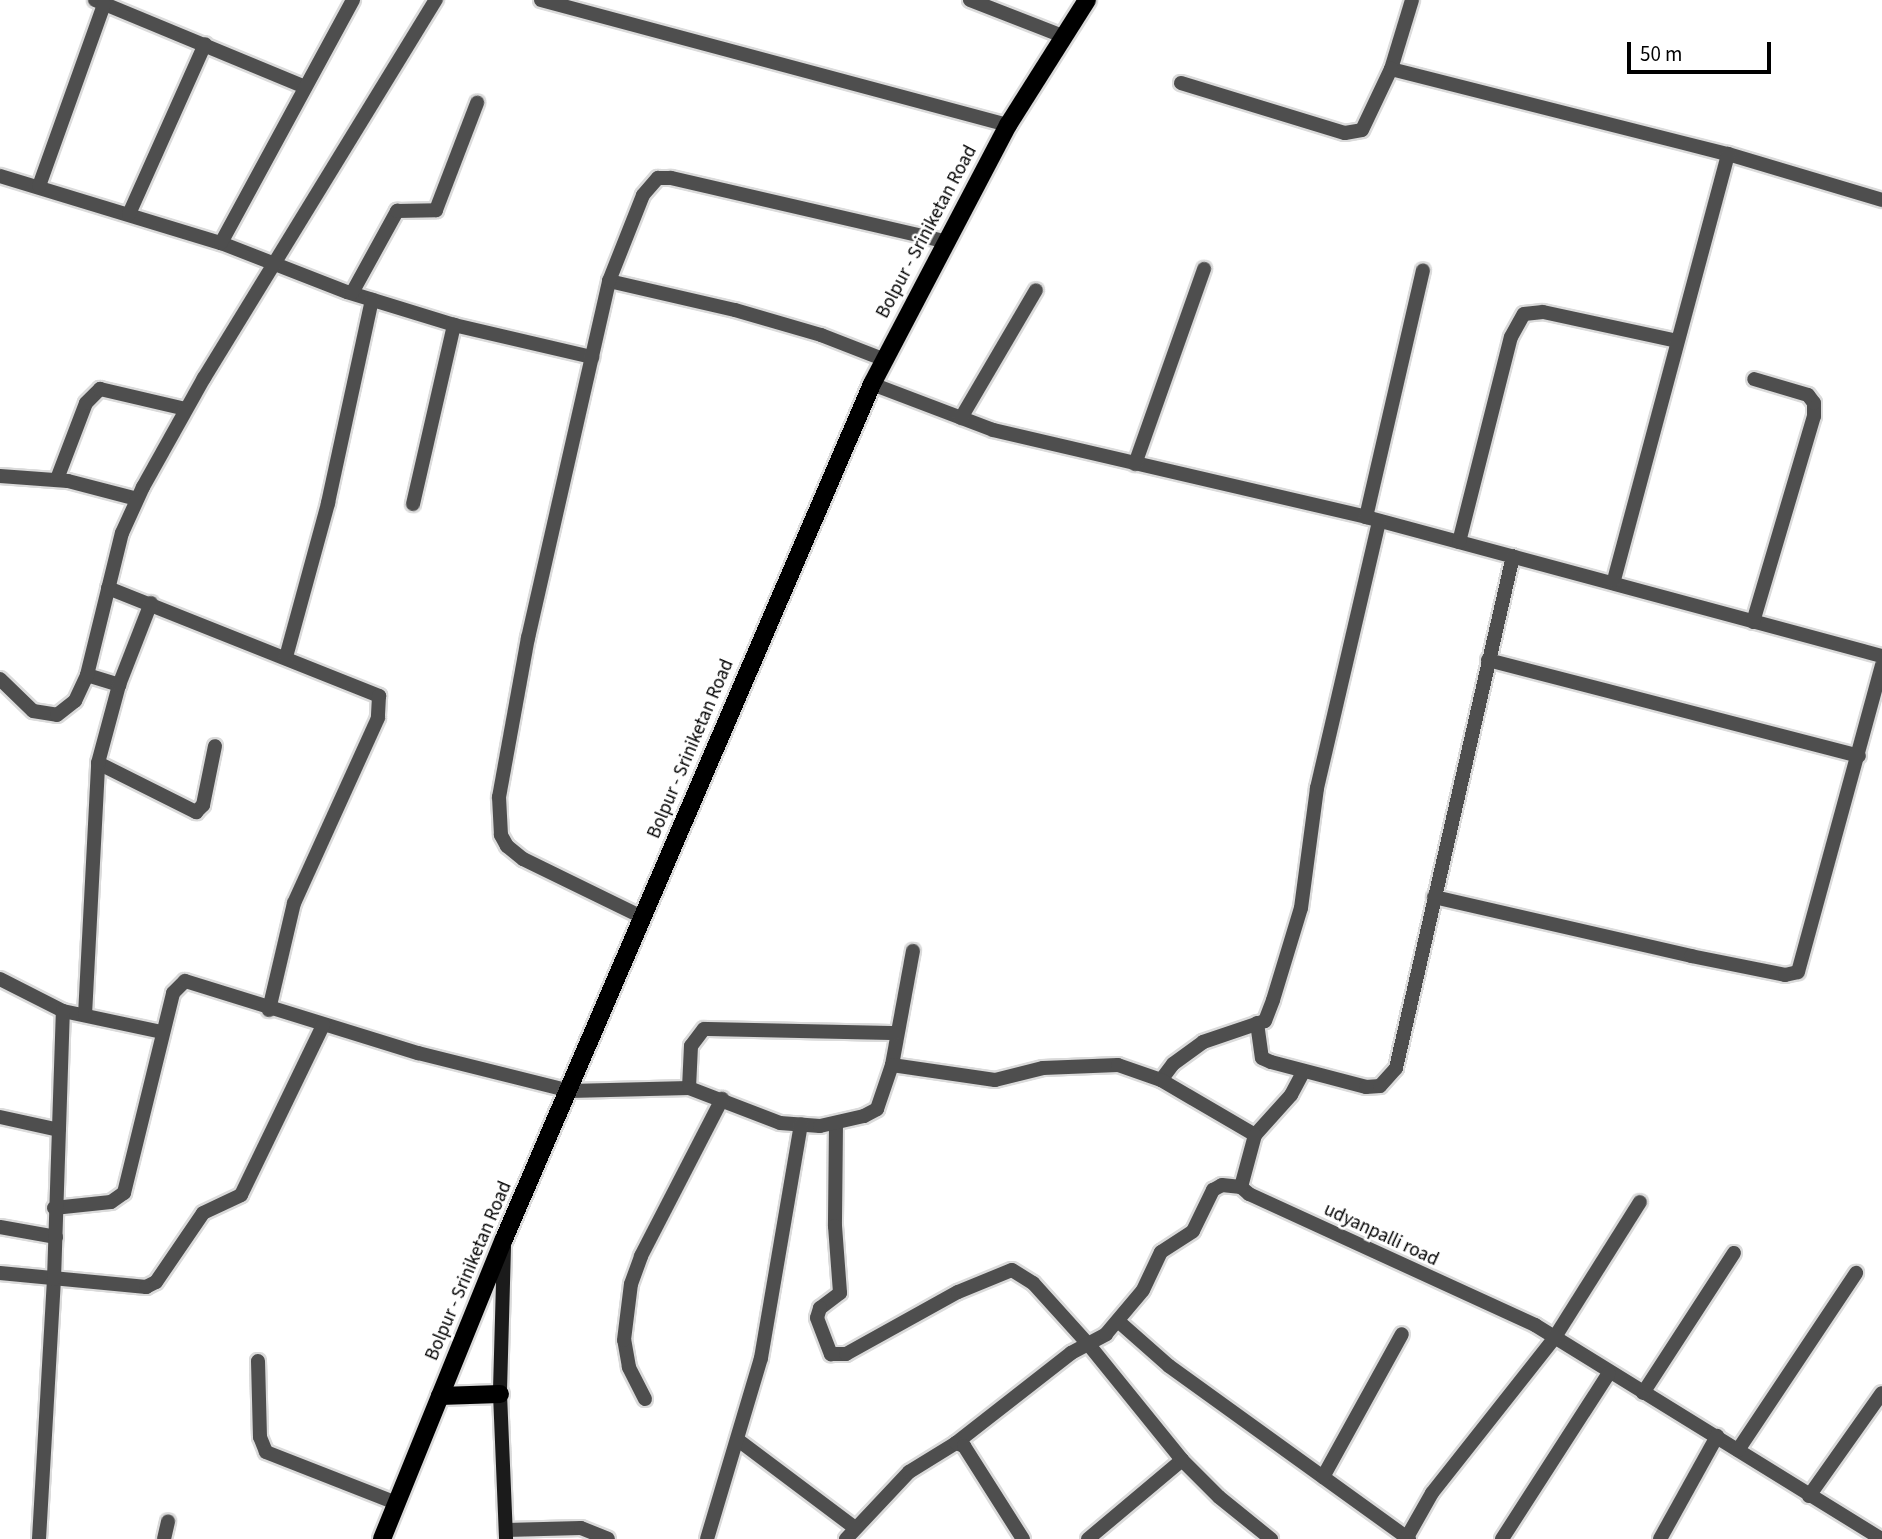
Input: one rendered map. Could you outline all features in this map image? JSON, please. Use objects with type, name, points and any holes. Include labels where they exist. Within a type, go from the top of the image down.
[{"type":"main road","name":"Bolpur - Sriniketan Road","points":[[382,1539],[504,1239],[570,1091],[642,917],[872,384],[943,241],[1008,125],[1087,0]]},
{"type":"main road","points":[[440,1396],[500,1394]]},
{"type":"street","points":[[221,243],[353,0]]},
{"type":"street","points":[[0,679],[33,711],[57,715],[75,701],[87,675],[122,533],[137,499],[186,409],[277,266],[436,0]]},
{"type":"street","points":[[541,0],[1008,125]]},
{"type":"street","points":[[970,0],[1065,37]]},
{"type":"street","points":[[1181,83],[1345,133],[1362,130],[1391,69],[1412,0]]},
{"type":"street","points":[[39,186],[99,2],[305,88]]},
{"type":"street","points":[[130,214],[205,44]]},
{"type":"street","points":[[1391,69],[1728,154],[1882,200]]},
{"type":"street","points":[[352,293],[397,211],[436,210],[477,103]]},
{"type":"street","points":[[1614,580],[1728,154]]},
{"type":"street","points":[[0,176],[221,243],[372,300],[454,325],[592,357]]},
{"type":"street","points":[[642,917],[523,859],[507,846],[499,822],[499,797],[528,638],[609,281],[643,195],[658,178],[943,241]]},
{"type":"street","points":[[1136,464],[1204,269]]},
{"type":"street","points":[[1161,1080],[1173,1064],[1203,1042],[1265,1020],[1273,1000],[1301,908],[1317,788],[1423,270]]},
{"type":"street","points":[[609,281],[797,328],[885,360]]},
{"type":"street","points":[[961,418],[1036,290]]},
{"type":"street","points":[[286,657],[328,503],[372,300]]},
{"type":"street","points":[[1459,542],[1511,337],[1524,314],[1543,312],[1677,341]]},
{"type":"street","points":[[413,504],[454,325]]},
{"type":"street","points":[[1753,622],[1814,416],[1814,403],[1808,395],[1754,379]]},
{"type":"street","points":[[872,384],[993,430],[1373,519],[1614,580],[1753,622],[1882,656]]},
{"type":"street","points":[[57,479],[86,403],[100,389],[186,409]]},
{"type":"street","points":[[0,476],[57,479],[137,499]]},
{"type":"street","points":[[1257,1023],[1262,1058],[1367,1087],[1380,1086],[1390,1078],[1396,1068],[1513,556]]},
{"type":"street","points":[[108,588],[373,690],[382,709],[294,903],[269,1010]]},
{"type":"street","points":[[39,1539],[54,1279],[54,1208],[59,1130],[98,763],[119,685],[151,603]]},
{"type":"street","points":[[1488,660],[1859,755]]},
{"type":"street","points":[[1434,897],[1690,956],[1786,975],[1798,972],[1882,665]]},
{"type":"street","points":[[87,675],[119,685]]},
{"type":"street","points":[[98,763],[196,812],[202,805],[215,746]]},
{"type":"street","points":[[54,1208],[111,1202],[124,1193],[162,1031],[173,993],[185,981],[269,1010],[570,1091],[689,1088],[722,1099],[761,1117],[801,1124],[836,1124],[877,1109],[892,1065],[895,1033],[913,951]]},
{"type":"street","points":[[0,979],[73,1013],[162,1031]]},
{"type":"street","points":[[0,1273],[146,1287],[156,1282],[203,1213],[241,1195],[323,1025]]},
{"type":"street","points":[[689,1088],[691,1046],[704,1029],[895,1033]]},
{"type":"street","points":[[892,1065],[995,1080],[1043,1068],[1095,1063],[1118,1065],[1161,1080],[1255,1135]]},
{"type":"street","points":[[738,1440],[850,1533],[909,1472],[956,1443],[1071,1353],[1089,1345],[1118,1321],[1143,1290],[1161,1252],[1193,1231],[1213,1190],[1222,1185],[1241,1187],[1255,1135],[1291,1095],[1304,1071]]},
{"type":"street","points":[[645,1399],[629,1367],[624,1340],[631,1284],[641,1256],[722,1099]]},
{"type":"street","points":[[0,1117],[59,1130]]},
{"type":"street","points":[[707,1539],[738,1440],[772,1306],[801,1124]]},
{"type":"street","points":[[836,1124],[835,1226],[840,1293],[820,1308],[817,1318],[831,1354],[846,1354],[958,1293],[1012,1270],[1033,1283],[1089,1345],[1182,1460],[1271,1539]]},
{"type":"street","name":"udyanpalli road","points":[[1241,1187],[1409,1270],[1535,1325],[1553,1340],[1717,1436],[1873,1534]]},
{"type":"street","points":[[1118,1321],[1169,1366],[1407,1538],[1432,1493],[1553,1340],[1640,1202]]},
{"type":"street","points":[[0,1227],[56,1237]]},
{"type":"street","points":[[504,1239],[500,1394],[506,1534],[581,1528],[608,1539]]},
{"type":"street","points":[[1643,1393],[1734,1254]]},
{"type":"street","points":[[1738,1450],[1856,1273]]},
{"type":"street","points":[[1323,1477],[1402,1334]]},
{"type":"street","points":[[258,1361],[260,1437],[266,1452],[396,1503]]},
{"type":"street","points":[[1502,1539],[1609,1373]]},
{"type":"street","points":[[1809,1496],[1882,1393]]},
{"type":"street","points":[[1660,1539],[1717,1436]]},
{"type":"street","points":[[956,1443],[964,1446],[1023,1539]]},
{"type":"street","points":[[1088,1539],[1182,1460]]},
{"type":"street","points":[[164,1539],[168,1521]]}]
